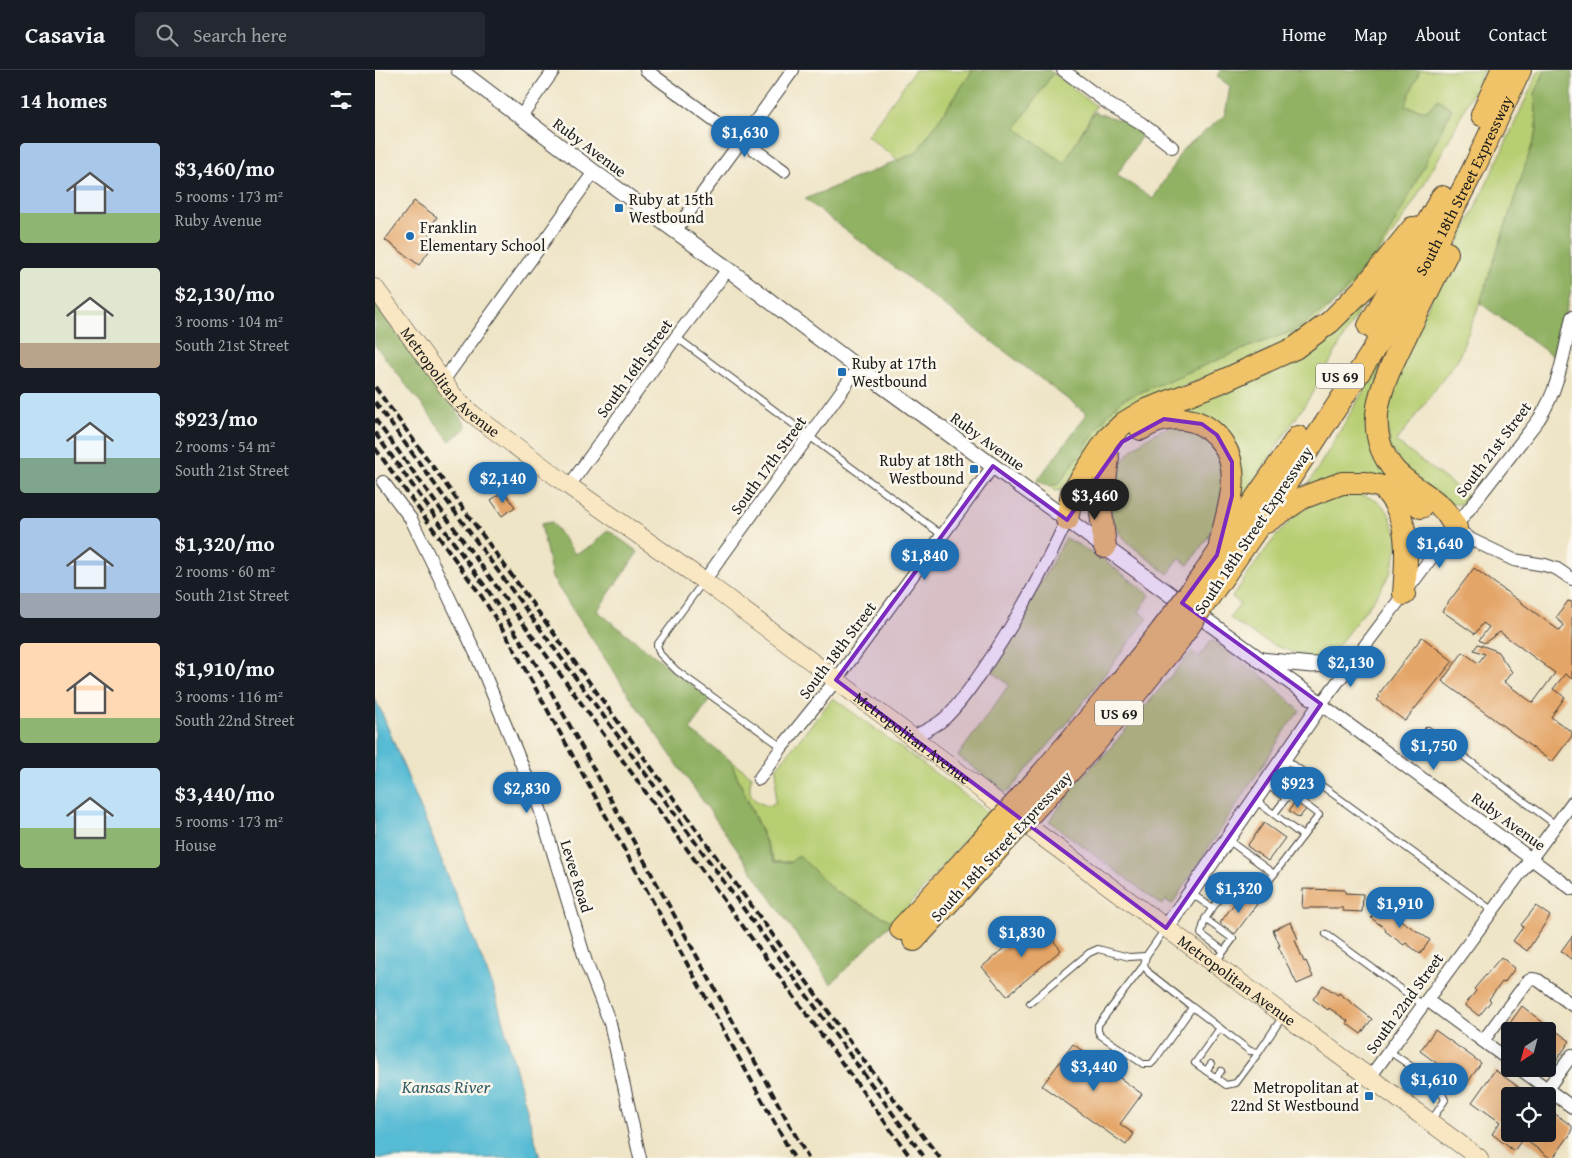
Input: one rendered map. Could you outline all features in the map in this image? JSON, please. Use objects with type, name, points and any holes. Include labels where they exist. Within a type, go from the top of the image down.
[{"type":"highway","name":"South 18th Street Expressway","points":[[1211,579],[1217,555],[1342,373],[1396,280],[1448,187],[1502,70]]},
{"type":"highway","name":"South 18th Street Expressway","points":[[908,934],[1049,779],[1096,742],[1211,579],[1257,528],[1371,354],[1425,264],[1473,170],[1520,70]]},
{"type":"highway","points":[[1456,528],[1443,509],[1395,470],[1385,456],[1379,439],[1376,417],[1379,395],[1388,373],[1449,249],[1473,170]]},
{"type":"highway","points":[[1067,520],[1072,493],[1108,438],[1124,423],[1144,411],[1219,383],[1295,348],[1329,322],[1363,290],[1448,187]]},
{"type":"highway","points":[[1067,520],[1082,502],[1108,458],[1122,442],[1144,427],[1164,419],[1184,418],[1202,424],[1217,435],[1232,462],[1232,496],[1217,555]]},
{"type":"highway","points":[[1105,547],[1101,512],[1108,458]]},
{"type":"highway","points":[[1257,528],[1302,498],[1342,483],[1365,483],[1402,494],[1434,516],[1456,528]]},
{"type":"highway","points":[[1383,487],[1396,506],[1405,529],[1404,594]]},
{"type":"main road","name":"Metropolitan Avenue","points":[[375,288],[453,395],[471,413],[569,486],[704,581],[1166,928],[1219,957],[1284,1015],[1479,1158]]},
{"type":"street","name":"Ruby Avenue","points":[[459,70],[594,172],[728,269],[858,368],[1572,889]]},
{"type":"street","points":[[521,116],[554,70]]},
{"type":"street","points":[[647,70],[784,171]]},
{"type":"street","points":[[675,231],[793,70]]},
{"type":"street","points":[[1063,70],[1110,105],[1141,123],[1173,147]]},
{"type":"street","points":[[443,381],[594,172]]},
{"type":"street","name":"South 16th Street","points":[[569,486],[676,337],[728,269]]},
{"type":"street","name":"South 21st Street","points":[[1166,928],[1321,704],[1539,419],[1549,403],[1554,390],[1572,317]]},
{"type":"street","name":"South 17th Street","points":[[704,581],[858,368]]},
{"type":"street","name":"South 18th Street","points":[[759,779],[835,680],[993,466]]},
{"type":"street","name":"Levee Road","points":[[383,482],[411,519],[448,595],[477,656],[540,809],[586,962],[610,1023],[640,1158]]},
{"type":"street","points":[[912,737],[937,724],[961,700],[1002,642],[1046,565],[1067,520]]},
{"type":"street","points":[[1456,528],[1472,540],[1514,560],[1545,565],[1557,569],[1572,579]]},
{"type":"street","points":[[1259,660],[1312,665],[1325,664],[1358,656]]},
{"type":"street","name":"South 22nd Street","points":[[1370,1077],[1572,803]]},
{"type":"street","points":[[1483,1041],[1527,982],[1532,979],[1538,980],[1572,1005]]},
{"type":"street","points":[[1425,1002],[1501,1054]]},
{"type":"street","points":[[1548,1087],[1572,1055]]},
{"type":"street","points":[[1532,1078],[1544,1087]]},
{"type":"street","points":[[1556,1095],[1572,1107]]},
{"type":"lane","points":[[676,337],[942,535]]},
{"type":"lane","points":[[704,581],[657,645],[660,654],[677,671],[782,747]]},
{"type":"lane","points":[[1428,730],[1556,825]]},
{"type":"lane","points":[[1284,758],[1493,911]]},
{"type":"lane","points":[[1266,784],[1286,798]]},
{"type":"lane","points":[[1205,919],[1233,939],[1219,957],[1201,934],[1205,919],[1212,908],[1234,878],[1258,895],[1319,815],[1290,793],[1274,814]]},
{"type":"lane","points":[[1255,800],[1303,836]]},
{"type":"lane","points":[[1227,840],[1274,874]]},
{"type":"lane","points":[[1202,877],[1223,893]]},
{"type":"lane","points":[[1190,893],[1212,908]]},
{"type":"lane","points":[[1166,928],[1146,956],[1144,964],[1098,1025],[1098,1031],[1100,1035],[1143,1064],[1151,1064],[1189,1012],[1191,1006]]},
{"type":"lane","points":[[1326,934],[1425,1002]]},
{"type":"lane","points":[[1030,1003],[1089,953],[1098,949],[1129,957],[1146,956]]},
{"type":"lane","points":[[1144,964],[1149,973],[1220,1028],[1238,1046],[1250,1051],[1259,1052]]},
{"type":"lane","points":[[1220,1028],[1195,1063],[1226,1085],[1236,1084],[1284,1015]]},
{"type":"lane","points":[[1245,1057],[1250,1051]]},
{"type":"lane","points":[[1389,1051],[1438,1085],[1445,1100],[1431,1122]]},
{"type":"lane","points":[[1206,1071],[1211,1064]]},
{"type":"lane","points":[[1216,1078],[1221,1071]]},
{"type":"lane","points":[[1226,1085],[1230,1078]]},
{"type":"highlighted area","points":[[1164,419],[1202,424],[1217,435],[1232,462],[1232,496],[1217,555],[1182,603],[1321,704],[1166,928],[836,680],[993,466],[1067,520],[1122,442]]},
{"type":"green space","points":[[915,70],[973,70],[916,153],[898,160],[867,136]]},
{"type":"green space","points":[[973,70],[1049,70],[1053,73],[1016,128],[1064,163],[1094,112],[1123,121],[1142,135],[1117,175],[1153,199],[1183,149],[1225,115],[1230,86],[1217,77],[1220,70],[1420,70],[1405,106],[1427,111],[1438,99],[1452,109],[1403,208],[1375,257],[1335,302],[1296,330],[1251,346],[1122,400],[1109,413],[1059,484],[1049,486],[1037,481],[1087,414],[805,199],[916,153]]},
{"type":"green space","points":[[1420,70],[1484,70],[1450,138],[1412,205],[1364,276],[1307,329],[1265,353],[1129,408],[1061,490],[1056,491],[1049,486],[1059,484],[1109,413],[1122,400],[1251,346],[1296,330],[1452,109],[1438,99],[1427,111],[1404,106]]},
{"type":"green space","points":[[1539,70],[1545,70],[1535,94],[1537,130],[1480,303],[1458,359],[1396,442],[1471,498],[1464,504],[1450,504],[1408,474],[1389,446],[1386,429],[1391,383]]},
{"type":"green space","points":[[1545,70],[1572,70],[1572,286],[1554,357],[1480,303],[1537,130],[1535,94]]},
{"type":"green space","points":[[1053,73],[1096,106],[1064,164],[1015,128]]},
{"type":"green space","points":[[1364,301],[1314,391],[1242,499],[1239,470],[1175,410]]},
{"type":"green space","points":[[375,305],[455,408],[467,427],[450,441],[375,345]]},
{"type":"green space","points":[[1383,358],[1378,381],[1397,480],[1308,485]]},
{"type":"green space","points":[[1171,426],[1199,432],[1217,451],[1224,480],[1217,516],[1208,537],[1188,565],[1179,558],[1168,574],[1124,538],[1114,525],[1111,518],[1111,510],[1116,475],[1126,456],[1146,438]]},
{"type":"green space","points":[[1349,493],[1374,499],[1382,505],[1388,512],[1398,536],[1390,574],[1377,595],[1333,652],[1313,660],[1312,657],[1290,651],[1269,642],[1230,618],[1240,603],[1232,597],[1285,526],[1312,504],[1329,496]]},
{"type":"green space","points":[[552,522],[575,554],[590,547],[608,530],[638,552],[597,611],[710,699],[690,730],[730,760],[774,862],[791,862],[799,855],[836,892],[893,922],[831,984],[635,704],[552,578],[541,524]]},
{"type":"green space","points":[[1066,538],[1100,557],[1150,595],[1139,612],[1148,618],[1064,727],[1007,793],[958,756],[1009,685],[991,670]]},
{"type":"green space","points":[[1212,640],[1267,680],[1300,711],[1290,723],[1172,904],[1166,900],[1162,905],[1049,821],[1065,800],[1061,796],[1106,753],[1192,651],[1199,657]]},
{"type":"green space","points":[[833,698],[988,812],[893,922],[836,892],[799,856],[791,862],[775,862],[730,760],[752,776],[750,791],[754,799],[768,806],[775,803],[777,767]]},
{"type":"water","name":"Kansas River","points":[[375,699],[494,989],[540,1158],[375,1158]]},
{"type":"building","name":"Franklin Elementary School","points":[[414,201],[437,217],[427,232],[437,240],[419,265],[385,240]]},
{"type":"building","points":[[504,491],[515,507],[502,516],[491,500]]},
{"type":"building","points":[[1474,568],[1560,631],[1564,625],[1556,618],[1568,601],[1572,602],[1572,679],[1565,674],[1553,689],[1565,697],[1551,717],[1572,732],[1572,736],[1552,762],[1442,681],[1463,652],[1478,663],[1485,654],[1474,650],[1478,644],[1497,651],[1512,672],[1504,682],[1533,703],[1555,673],[1500,632],[1484,643],[1479,640],[1489,627],[1483,623],[1475,634],[1442,611]]},
{"type":"building","points":[[1422,637],[1453,661],[1405,721],[1377,700],[1380,697],[1378,695]]},
{"type":"building","points":[[1296,800],[1307,808],[1299,818],[1289,811]]},
{"type":"building","points":[[1264,823],[1285,838],[1268,861],[1247,846]]},
{"type":"building","points":[[1303,889],[1345,890],[1345,893],[1363,894],[1362,912],[1343,911],[1343,908],[1302,908]]},
{"type":"building","points":[[1242,893],[1257,904],[1235,934],[1220,923]]},
{"type":"building","points":[[1382,904],[1397,915],[1396,917],[1430,940],[1420,954],[1406,943],[1404,945],[1371,918]]},
{"type":"building","points":[[1536,906],[1550,916],[1527,951],[1513,941],[1523,927],[1521,925]]},
{"type":"building","points":[[1036,920],[1061,950],[1007,996],[982,967]]},
{"type":"building","points":[[1291,922],[1298,939],[1295,940],[1304,962],[1306,961],[1313,977],[1297,984],[1278,946],[1280,946],[1273,930]]},
{"type":"building","points":[[1572,936],[1572,960],[1561,951]]},
{"type":"building","points":[[1501,957],[1515,968],[1489,999],[1491,1001],[1479,1016],[1465,1005],[1476,991],[1474,989]]},
{"type":"building","points":[[1323,985],[1338,995],[1339,993],[1372,1019],[1361,1034],[1346,1023],[1348,1021],[1313,999]]},
{"type":"building","points":[[1522,1006],[1542,1022],[1511,1022]]},
{"type":"building","points":[[1435,1030],[1481,1063],[1466,1085],[1420,1051]]},
{"type":"building","points":[[1556,1031],[1570,1041],[1556,1061]]},
{"type":"building","points":[[1073,1044],[1142,1094],[1120,1124],[1134,1134],[1126,1145],[1042,1086]]},
{"type":"building","points":[[1495,1070],[1501,1074],[1501,1078],[1506,1078],[1519,1087],[1501,1087],[1501,1141],[1492,1134],[1500,1122],[1472,1102]]},
{"type":"building","points":[[1556,1114],[1572,1126],[1572,1132],[1553,1158],[1550,1158],[1528,1142],[1556,1142]]},
{"type":"building","points":[[1502,1142],[1520,1142],[1514,1151]]},
{"type":"railway","points":[[375,387],[865,1062],[940,1158]]},
{"type":"railway","points":[[375,402],[925,1158]]},
{"type":"railway","points":[[375,419],[911,1158]]},
{"type":"railway","points":[[375,433],[489,592],[537,666],[808,1158]]},
{"type":"railway","points":[[375,448],[482,597],[509,640],[794,1158]]},
{"type":"place","name":"Ruby at 15th Westbound","points":[[619,208]]},
{"type":"place","name":"Franklin Elementary School","points":[[410,236]]},
{"type":"place","name":"Ruby at 17th Westbound","points":[[842,372]]},
{"type":"place","name":"Ruby at 18th Westbound","points":[[974,469]]},
{"type":"place","name":"Metropolitan at 22nd St Westbound","points":[[1369,1096]]}]
